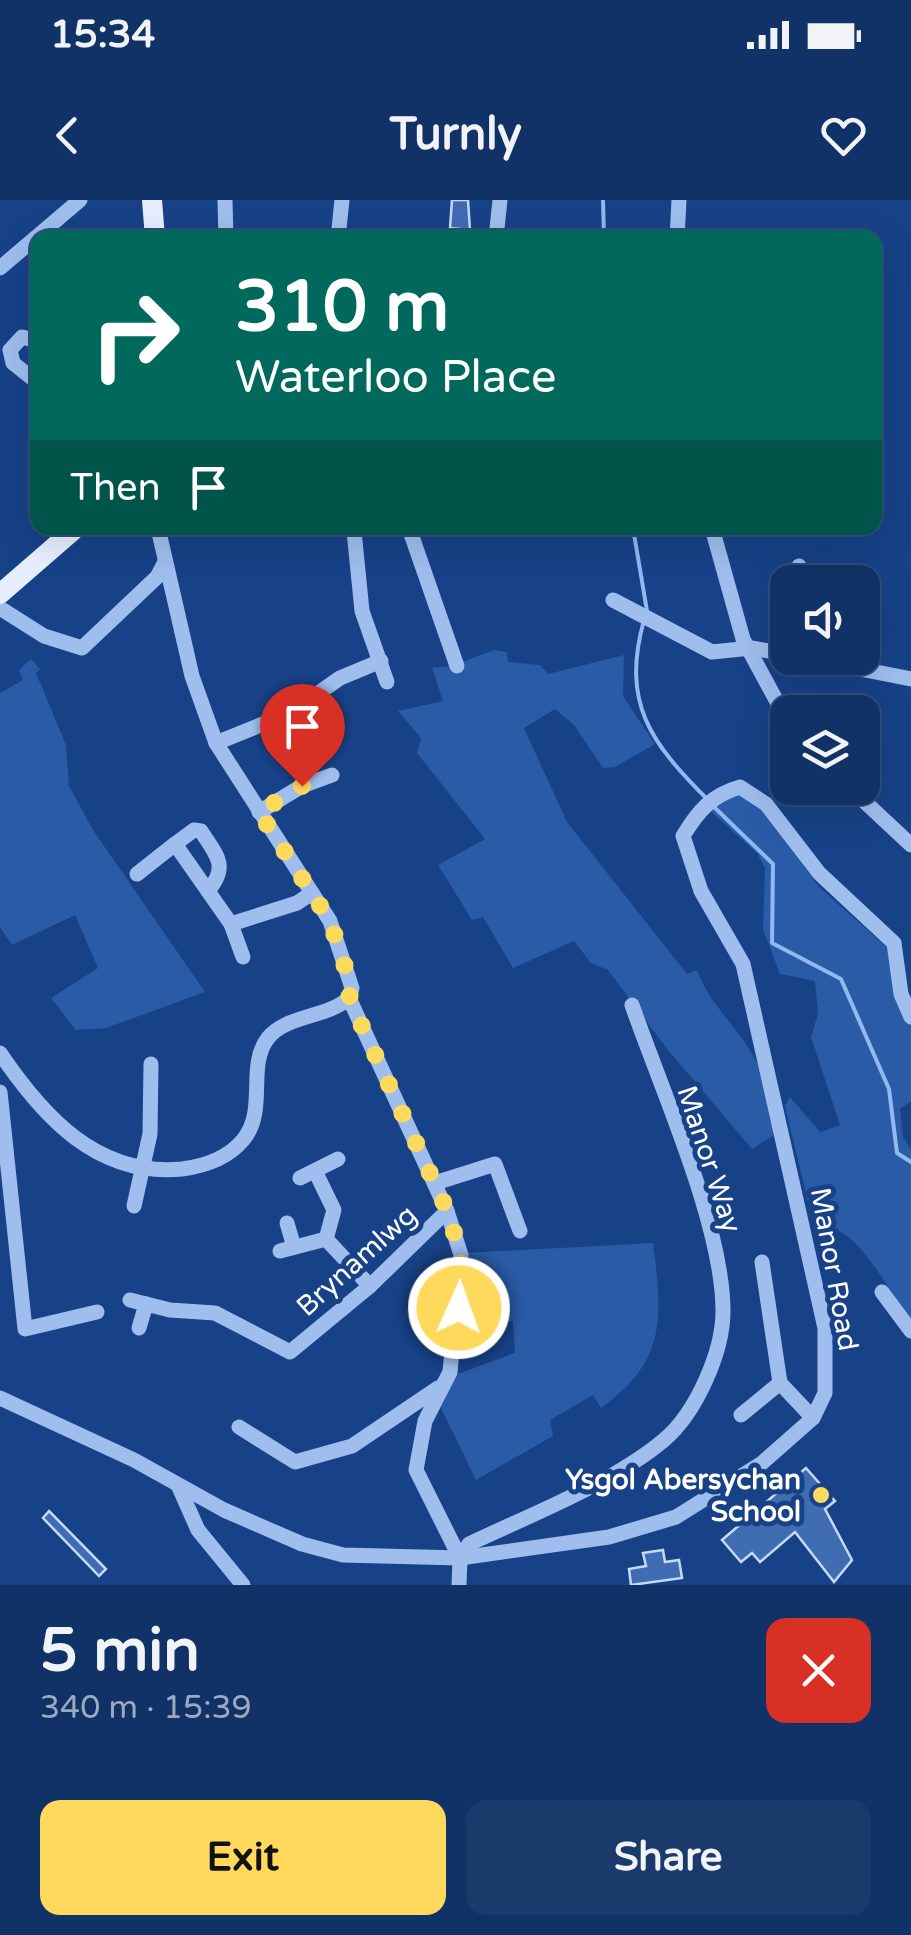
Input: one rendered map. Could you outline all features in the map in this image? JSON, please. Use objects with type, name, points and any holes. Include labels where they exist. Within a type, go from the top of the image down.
[{"type":"main road","points":[[152,200],[154,230]]},
{"type":"main road","points":[[0,594],[64,535]]},
{"type":"street","points":[[45,230],[80,200]]},
{"type":"street","points":[[226,200],[226,230]]},
{"type":"street","points":[[339,230],[342,200]]},
{"type":"street","points":[[497,230],[500,200]]},
{"type":"street","points":[[677,230],[679,200]]},
{"type":"street","points":[[0,268],[30,242]]},
{"type":"street","points":[[30,339],[22,337],[10,350],[13,364],[30,378]]},
{"type":"street","points":[[159,535],[192,676],[216,743],[312,893],[337,941],[352,988],[349,998],[447,1210],[461,1255],[450,1372],[425,1421],[416,1470],[460,1558],[459,1585]]},
{"type":"street","points":[[354,535],[362,612],[387,682]]},
{"type":"street","points":[[411,535],[457,666]]},
{"type":"street","points":[[714,535],[743,639],[770,695]]},
{"type":"street","points":[[0,608],[44,636],[82,648],[157,576],[165,562]]},
{"type":"street","points":[[613,600],[712,652],[750,648],[770,651]]},
{"type":"street","points":[[216,743],[290,714],[340,678],[382,660]]},
{"type":"street","points":[[880,672],[910,678]]},
{"type":"street","points":[[259,812],[302,786],[332,775]]},
{"type":"street","name":"Manor Road","points":[[813,1418],[825,1393],[825,1328],[743,964],[701,891],[683,836],[709,802],[740,787],[766,804],[819,872],[894,943],[901,994],[911,1018]]},
{"type":"street","points":[[868,805],[911,845]]},
{"type":"street","points":[[137,874],[194,830],[201,831],[222,864],[222,875],[208,891]]},
{"type":"street","points":[[175,844],[231,924],[242,957]]},
{"type":"street","points":[[231,924],[297,903],[312,893]]},
{"type":"street","points":[[2,1062],[38,1105],[80,1144],[112,1162],[142,1170],[196,1167],[222,1158],[243,1140],[255,1120],[266,1040],[278,1029],[349,998]]},
{"type":"street","name":"Manor Way","points":[[460,1558],[469,1544],[617,1470],[666,1439],[696,1396],[718,1345],[723,1310],[710,1230],[632,1005]]},
{"type":"street","points":[[134,1206],[150,1134],[151,1064]]},
{"type":"street","points":[[0,1092],[25,1329],[98,1312]]},
{"type":"street","points":[[326,1239],[334,1210],[307,1175],[338,1159]]},
{"type":"street","points":[[435,1183],[495,1164],[520,1231]]},
{"type":"street","name":"Brynamlwg","points":[[139,1328],[138,1302],[214,1313],[290,1352],[370,1286],[447,1210]]},
{"type":"street","points":[[287,1223],[287,1249],[326,1239]]},
{"type":"street","points":[[326,1239],[370,1286]]},
{"type":"street","points":[[0,1398],[302,1544],[343,1555],[460,1558],[609,1537],[676,1517],[762,1463],[813,1418],[780,1383],[762,1262]]},
{"type":"street","points":[[882,1292],[911,1332]]},
{"type":"street","points":[[741,1415],[780,1383]]},
{"type":"street","points":[[238,1427],[295,1462],[352,1446],[439,1387]]},
{"type":"street","points":[[178,1485],[198,1530],[243,1585]]},
{"type":"shaded area","points":[[494,650],[507,652],[508,662],[540,665],[548,674],[624,655],[623,696],[655,744],[615,767],[603,768],[574,725],[555,709],[524,728],[567,822],[687,974],[697,970],[709,994],[754,1057],[765,1085],[774,1135],[752,1149],[668,1050],[608,970],[591,963],[574,941],[513,968],[483,917],[472,920],[438,865],[485,839],[417,753],[421,738],[398,711],[443,701],[432,668],[451,666]]},
{"type":"shaded area","points":[[31,659],[40,669],[36,673],[66,745],[69,786],[93,830],[205,992],[106,1028],[76,1030],[51,998],[98,968],[75,915],[12,945],[0,927],[0,693],[23,680],[19,670]]},
{"type":"shaded area","points":[[739,795],[755,800],[819,887],[892,952],[897,991],[911,1027],[911,1101],[900,1109],[903,1137],[911,1149],[911,1319],[857,1246],[830,1226],[813,1222],[785,1106],[790,1097],[820,1132],[840,1125],[811,1037],[818,1014],[815,981],[780,974],[763,929],[765,868],[757,853],[706,807]]},
{"type":"shaded area","points":[[653,1243],[658,1293],[656,1335],[639,1372],[601,1408],[593,1395],[550,1420],[553,1436],[476,1480],[441,1408],[455,1375],[515,1353],[513,1321],[460,1324],[464,1253]]},
{"type":"building","points":[[452,200],[468,200],[470,230],[450,228]]},
{"type":"building","points":[[806,1468],[835,1501],[825,1509],[852,1560],[834,1582],[795,1532],[760,1562],[752,1553],[741,1562],[722,1540]]},
{"type":"building","points":[[49,1511],[106,1569],[99,1576],[43,1518]]},
{"type":"building","points":[[663,1550],[665,1562],[679,1560],[682,1578],[631,1585],[629,1569],[646,1566],[643,1553]]},
{"type":"waterway","points":[[603,200],[604,230]]},
{"type":"waterway","points":[[634,535],[647,611]]},
{"type":"waterway","points":[[644,620],[636,675],[646,719],[670,759],[708,800]]},
{"type":"waterway","points":[[714,807],[773,864],[772,943],[841,979],[889,1089],[897,1153],[911,1162]]},
{"type":"place","name":"Ysgol Abersychan School","points":[[821,1495]]},
{"type":"route","points":[[302,786],[259,812],[330,921],[352,988],[349,998],[447,1210],[461,1255],[459,1308]]}]
